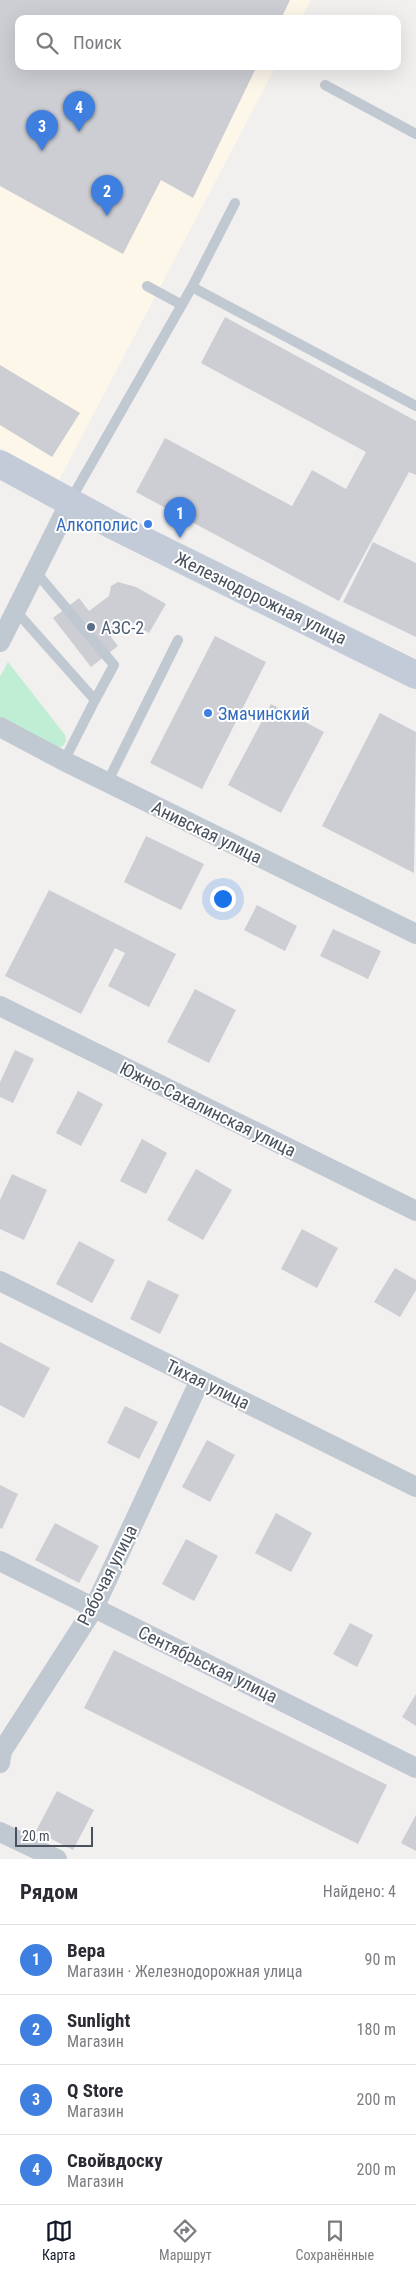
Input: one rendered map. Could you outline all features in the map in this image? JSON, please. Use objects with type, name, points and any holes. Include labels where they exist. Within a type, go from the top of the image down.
[{"type":"main road","name":"Железнодорожная улица","points":[[0,464],[114,526],[416,675]]},
{"type":"street","points":[[0,642],[70,502]]},
{"type":"street","name":"Анивская улица","points":[[0,727],[64,762],[416,934]]},
{"type":"street","name":"Южно-Сахалинская улица","points":[[0,1006],[416,1211]]},
{"type":"street","name":"Тихая улица","points":[[0,1281],[416,1487]]},
{"type":"street","name":"Рабочая улица","points":[[0,1762],[2,1750],[94,1608],[200,1380]]},
{"type":"street","name":"Сентябрьская улица","points":[[0,1561],[416,1768]]},
{"type":"street","points":[[0,1832],[57,1859]]},
{"type":"lane","points":[[325,85],[416,134]]},
{"type":"lane","points":[[70,502],[192,287],[235,203]]},
{"type":"lane","points":[[147,286],[182,305]]},
{"type":"lane","points":[[192,287],[416,406]]},
{"type":"lane","points":[[35,571],[114,665],[64,762]]},
{"type":"lane","points":[[15,610],[95,700]]},
{"type":"lane","points":[[107,783],[178,640]]},
{"type":"shaded area","points":[[0,0],[311,0],[303,15],[15,15],[15,70],[274,70],[59,480],[0,448]]},
{"type":"green space","points":[[8,662],[65,735],[66,741],[63,746],[58,748],[0,718],[0,677]]},
{"type":"building","points":[[0,0],[290,0],[283,15],[15,15],[15,70],[255,70],[193,198],[161,180],[123,254],[0,186]]},
{"type":"building","points":[[225,317],[416,421],[416,475],[409,472],[339,601],[136,492],[165,438],[292,506],[312,470],[346,489],[366,452],[201,363]]},
{"type":"building","points":[[0,365],[80,413],[52,457],[0,425]]},
{"type":"building","points":[[373,542],[416,563],[416,637],[343,602]]},
{"type":"building","name":"АЗС-2","points":[[118,582],[136,587],[166,604],[149,633],[130,621],[111,637],[118,646],[91,667],[53,618],[79,598],[89,611],[109,596],[111,586]]},
{"type":"building","name":"Змачинский","points":[[215,636],[266,662],[202,789],[150,763]]},
{"type":"building","points":[[271,704],[324,732],[281,813],[228,785]]},
{"type":"building","points":[[380,713],[416,732],[414,873],[322,826]]},
{"type":"building","points":[[146,836],[204,864],[181,910],[124,882]]},
{"type":"building","points":[[49,890],[176,954],[149,1007],[108,986],[125,953],[115,948],[81,1014],[5,976]]},
{"type":"building","points":[[257,905],[297,926],[285,951],[244,930]]},
{"type":"building","points":[[333,929],[381,951],[368,979],[320,956]]},
{"type":"building","points":[[195,989],[236,1010],[209,1063],[167,1042]]},
{"type":"building","points":[[15,1050],[34,1059],[13,1103],[0,1097],[0,1082]]},
{"type":"building","points":[[78,1091],[103,1104],[81,1146],[56,1133]]},
{"type":"building","points":[[142,1139],[167,1153],[146,1194],[120,1181]]},
{"type":"building","points":[[196,1169],[232,1190],[203,1240],[167,1220]]},
{"type":"building","points":[[12,1174],[47,1190],[24,1240],[0,1229],[0,1200]]},
{"type":"building","points":[[302,1229],[338,1248],[317,1288],[281,1269]]},
{"type":"building","points":[[79,1241],[115,1260],[92,1303],[56,1284]]},
{"type":"building","points":[[395,1268],[416,1280],[416,1290],[400,1317],[374,1302]]},
{"type":"building","points":[[148,1280],[179,1295],[160,1334],[130,1319]]},
{"type":"building","points":[[0,1342],[50,1368],[24,1418],[0,1405]]},
{"type":"building","points":[[125,1406],[158,1422],[139,1459],[107,1443]]},
{"type":"building","points":[[207,1440],[235,1455],[210,1502],[182,1487]]},
{"type":"building","points":[[0,1485],[18,1494],[2,1529],[0,1528]]},
{"type":"building","points":[[276,1513],[312,1533],[291,1572],[255,1553]]},
{"type":"building","points":[[55,1523],[99,1546],[79,1583],[35,1560]]},
{"type":"building","points":[[186,1539],[218,1556],[194,1601],[162,1584]]},
{"type":"building","points":[[350,1623],[373,1635],[357,1667],[333,1654]]},
{"type":"building","points":[[114,1650],[387,1785],[358,1844],[84,1708]]},
{"type":"building","points":[[416,1694],[416,1726],[402,1717]]},
{"type":"building","points":[[57,1791],[94,1810],[73,1850],[36,1831]]},
{"type":"building","points":[[416,1815],[416,1851],[401,1843]]},
{"type":"place","name":"Свойвдоску","points":[[79,132]]},
{"type":"place","name":"Q Store","points":[[42,151]]},
{"type":"place","name":"Sunlight","points":[[107,216]]},
{"type":"place","name":"Алкополис","points":[[148,524]]},
{"type":"place","name":"Вера","points":[[180,538]]},
{"type":"place","name":"АЗС-2","points":[[91,627]]},
{"type":"place","name":"Змачинский","points":[[208,713]]}]
